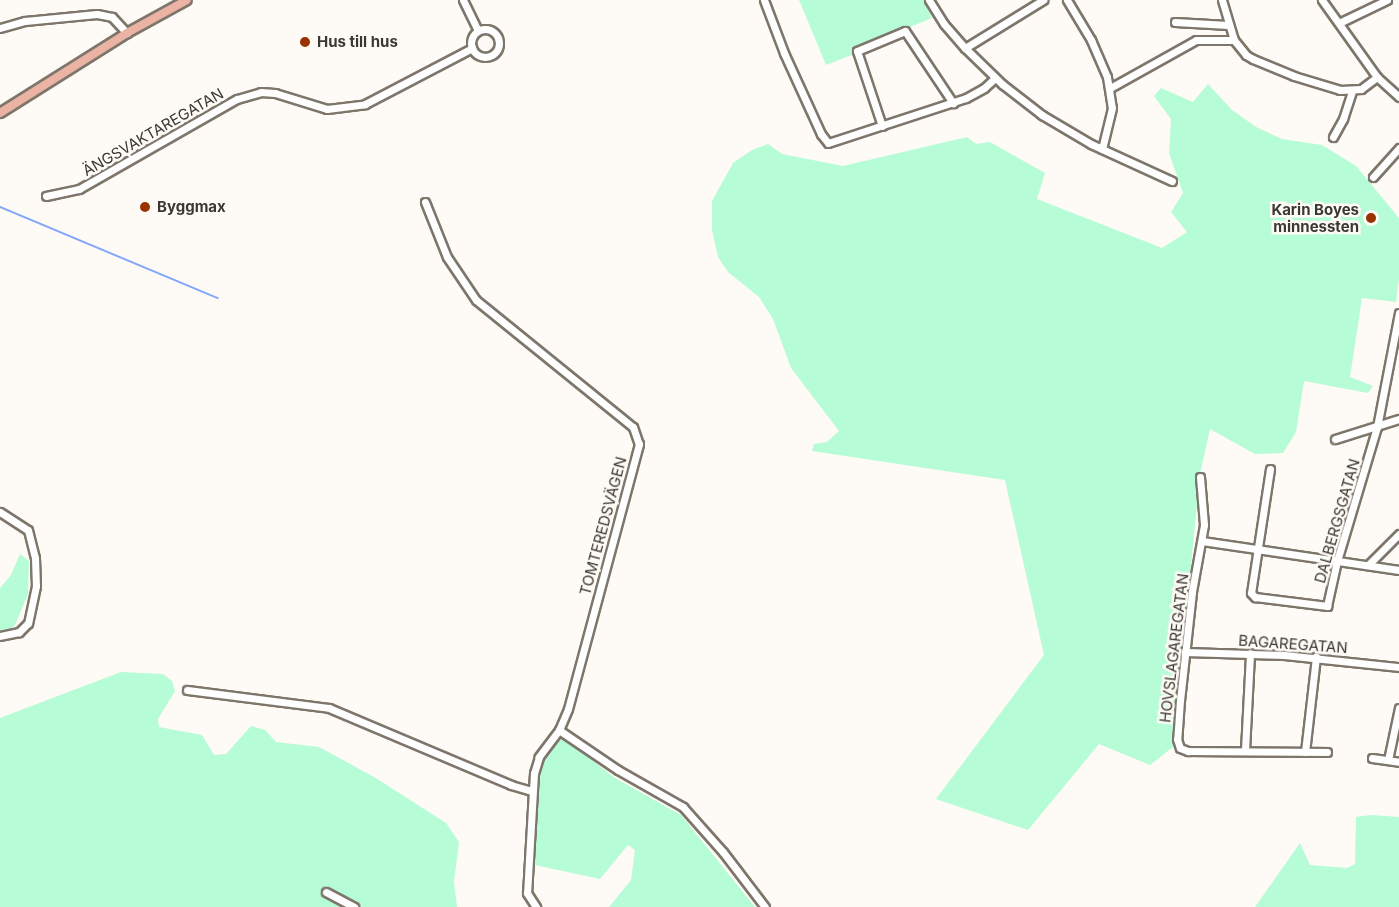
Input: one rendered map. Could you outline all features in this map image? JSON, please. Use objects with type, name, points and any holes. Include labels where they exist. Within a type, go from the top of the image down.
[{"type":"main road","points":[[0,113],[127,33],[187,0]]},
{"type":"street","points":[[463,0],[478,31]]},
{"type":"street","points":[[764,0],[783,54],[821,134],[828,143],[953,103],[984,88],[995,78]]},
{"type":"street","points":[[929,0],[944,24],[965,48],[995,78],[1042,115],[1102,149],[1172,181]]},
{"type":"street","points":[[965,48],[1043,0]]},
{"type":"street","points":[[1067,0],[1100,57],[1110,88],[1112,118],[1102,149]]},
{"type":"street","points":[[1222,0],[1234,40],[1246,55],[1316,84],[1352,91],[1361,89],[1377,77]]},
{"type":"street","points":[[1322,0],[1341,22],[1377,77],[1399,97]]},
{"type":"street","points":[[1341,22],[1387,0]]},
{"type":"street","points":[[0,28],[25,21],[97,14],[112,17],[127,33]]},
{"type":"street","points":[[1174,22],[1228,25]]},
{"type":"street","points":[[484,29],[493,32],[498,39],[498,47],[494,53],[485,57],[476,54],[472,48],[472,39],[478,31],[484,29]]},
{"type":"street","points":[[882,126],[857,51],[905,31],[953,103]]},
{"type":"street","points":[[1110,88],[1196,40],[1234,40]]},
{"type":"street","name":"ÄNGSVAKTAREGATAN","points":[[46,196],[79,189],[237,99],[261,92],[275,93],[327,109],[365,104],[472,48]]},
{"type":"street","points":[[1333,137],[1343,119],[1352,91]]},
{"type":"street","points":[[1373,177],[1399,148]]},
{"type":"street","name":"TOMTEREDSVÄGEN","points":[[425,202],[447,257],[476,300],[633,427],[639,444],[571,697],[559,730],[539,757],[532,791],[527,893],[536,907]]},
{"type":"street","name":"DALBERGSGATAN","points":[[1270,469],[1250,586],[1255,597],[1327,606],[1337,561],[1377,427],[1399,313]]},
{"type":"street","points":[[1335,439],[1399,419]]},
{"type":"street","name":"HOVSLAGAREGATAN","points":[[1200,477],[1204,525],[1192,592],[1185,652],[1177,739],[1180,748],[1188,751],[1326,752]]},
{"type":"street","points":[[0,512],[28,530],[35,558],[36,586],[28,623],[19,632],[0,636]]},
{"type":"street","points":[[1368,565],[1399,534]]},
{"type":"street","points":[[1202,541],[1399,570]]},
{"type":"street","name":"BAGAREGATAN","points":[[1185,652],[1316,657],[1399,667]]},
{"type":"street","points":[[1245,750],[1250,653]]},
{"type":"street","points":[[1305,752],[1316,657]]},
{"type":"street","points":[[187,690],[329,708],[511,785],[532,791]]},
{"type":"street","points":[[1388,760],[1399,708]]},
{"type":"street","points":[[559,730],[618,770],[683,807],[723,852],[765,907]]},
{"type":"street","points":[[1372,758],[1399,762]]},
{"type":"street","points":[[326,892],[354,907]]},
{"type":"green space","points":[[799,0],[923,0],[932,18],[853,50],[854,54],[826,65]]},
{"type":"green space","points":[[1208,84],[1232,110],[1256,127],[1282,139],[1322,145],[1356,166],[1399,218],[1399,279],[1396,302],[1362,298],[1350,377],[1373,386],[1368,393],[1304,381],[1296,432],[1283,453],[1255,454],[1210,429],[1200,474],[1173,747],[1150,765],[1099,744],[1028,830],[936,799],[1044,655],[1005,480],[812,451],[814,444],[827,442],[839,431],[791,368],[773,319],[759,297],[728,272],[718,257],[712,230],[712,201],[733,163],[752,150],[768,144],[782,154],[843,166],[967,137],[976,144],[990,142],[1045,173],[1037,199],[1162,248],[1187,232],[1171,212],[1183,193],[1169,153],[1171,119],[1154,96],[1161,88],[1193,102]]},
{"type":"green space","points":[[20,554],[29,561],[28,594],[15,625],[0,640],[0,588],[11,575]]},
{"type":"green space","points":[[121,672],[163,674],[172,681],[175,691],[158,719],[159,727],[202,735],[214,755],[226,754],[251,726],[265,730],[276,742],[319,747],[374,777],[446,823],[459,842],[454,882],[457,907],[0,907],[0,718]]},
{"type":"green space","points":[[559,739],[568,741],[615,778],[681,815],[755,907],[609,907],[631,880],[635,850],[628,845],[600,879],[535,865],[539,777],[544,758]]},
{"type":"green space","points":[[1371,815],[1399,817],[1399,907],[1255,907],[1300,843],[1310,865],[1347,868],[1355,864],[1356,817]]},
{"type":"waterway","points":[[0,207],[218,298]]},
{"type":"place","name":"Hus till hus","points":[[305,42]]},
{"type":"place","name":"Byggmax","points":[[145,207]]},
{"type":"place","name":"Karin Boyes minnessten","points":[[1371,218]]}]
